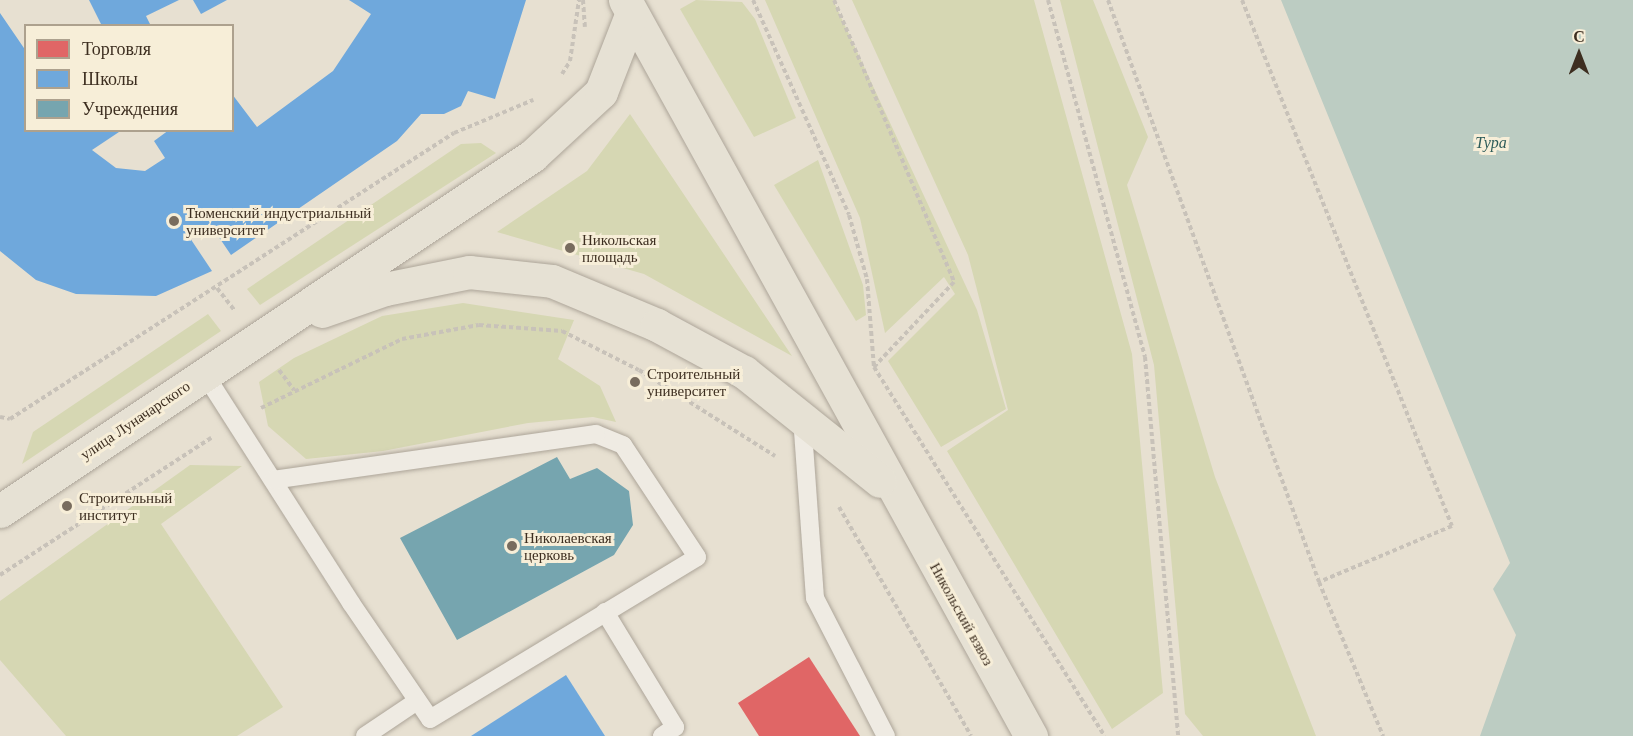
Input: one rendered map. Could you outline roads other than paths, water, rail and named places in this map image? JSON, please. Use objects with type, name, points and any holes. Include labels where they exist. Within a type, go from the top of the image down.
[{"type":"main road","points":[[269,329],[478,196],[572,123],[601,93],[628,8]]},
{"type":"main road","name":"Никольский взвоз","points":[[628,8],[1031,736]]},
{"type":"main road","points":[[269,329],[385,289],[469,272],[552,281],[657,324],[744,372],[894,492]]},
{"type":"main road","name":"улица Луначарского","points":[[0,511],[269,329]]},
{"type":"lane","points":[[204,373],[237,421],[273,480],[430,719],[697,556],[623,445],[596,434],[273,480]]},
{"type":"lane","points":[[802,417],[804,474],[815,598],[886,736]]},
{"type":"lane","points":[[605,612],[675,727],[662,736]]},
{"type":"lane","points":[[365,736],[417,701]]},
{"type":"water","name":"Тура","points":[[1281,0],[1633,0],[1633,736],[1480,736],[1516,635],[1493,589],[1510,563]]},
{"type":"place","name":"Тюменский индустриальный университет","points":[[174,221]]},
{"type":"place","name":"Никольская площадь","points":[[570,248]]},
{"type":"place","name":"Строительный университет","points":[[635,382]]},
{"type":"place","name":"Строительный институт","points":[[67,506]]},
{"type":"place","name":"Николаевская церковь","points":[[512,546]]}]
